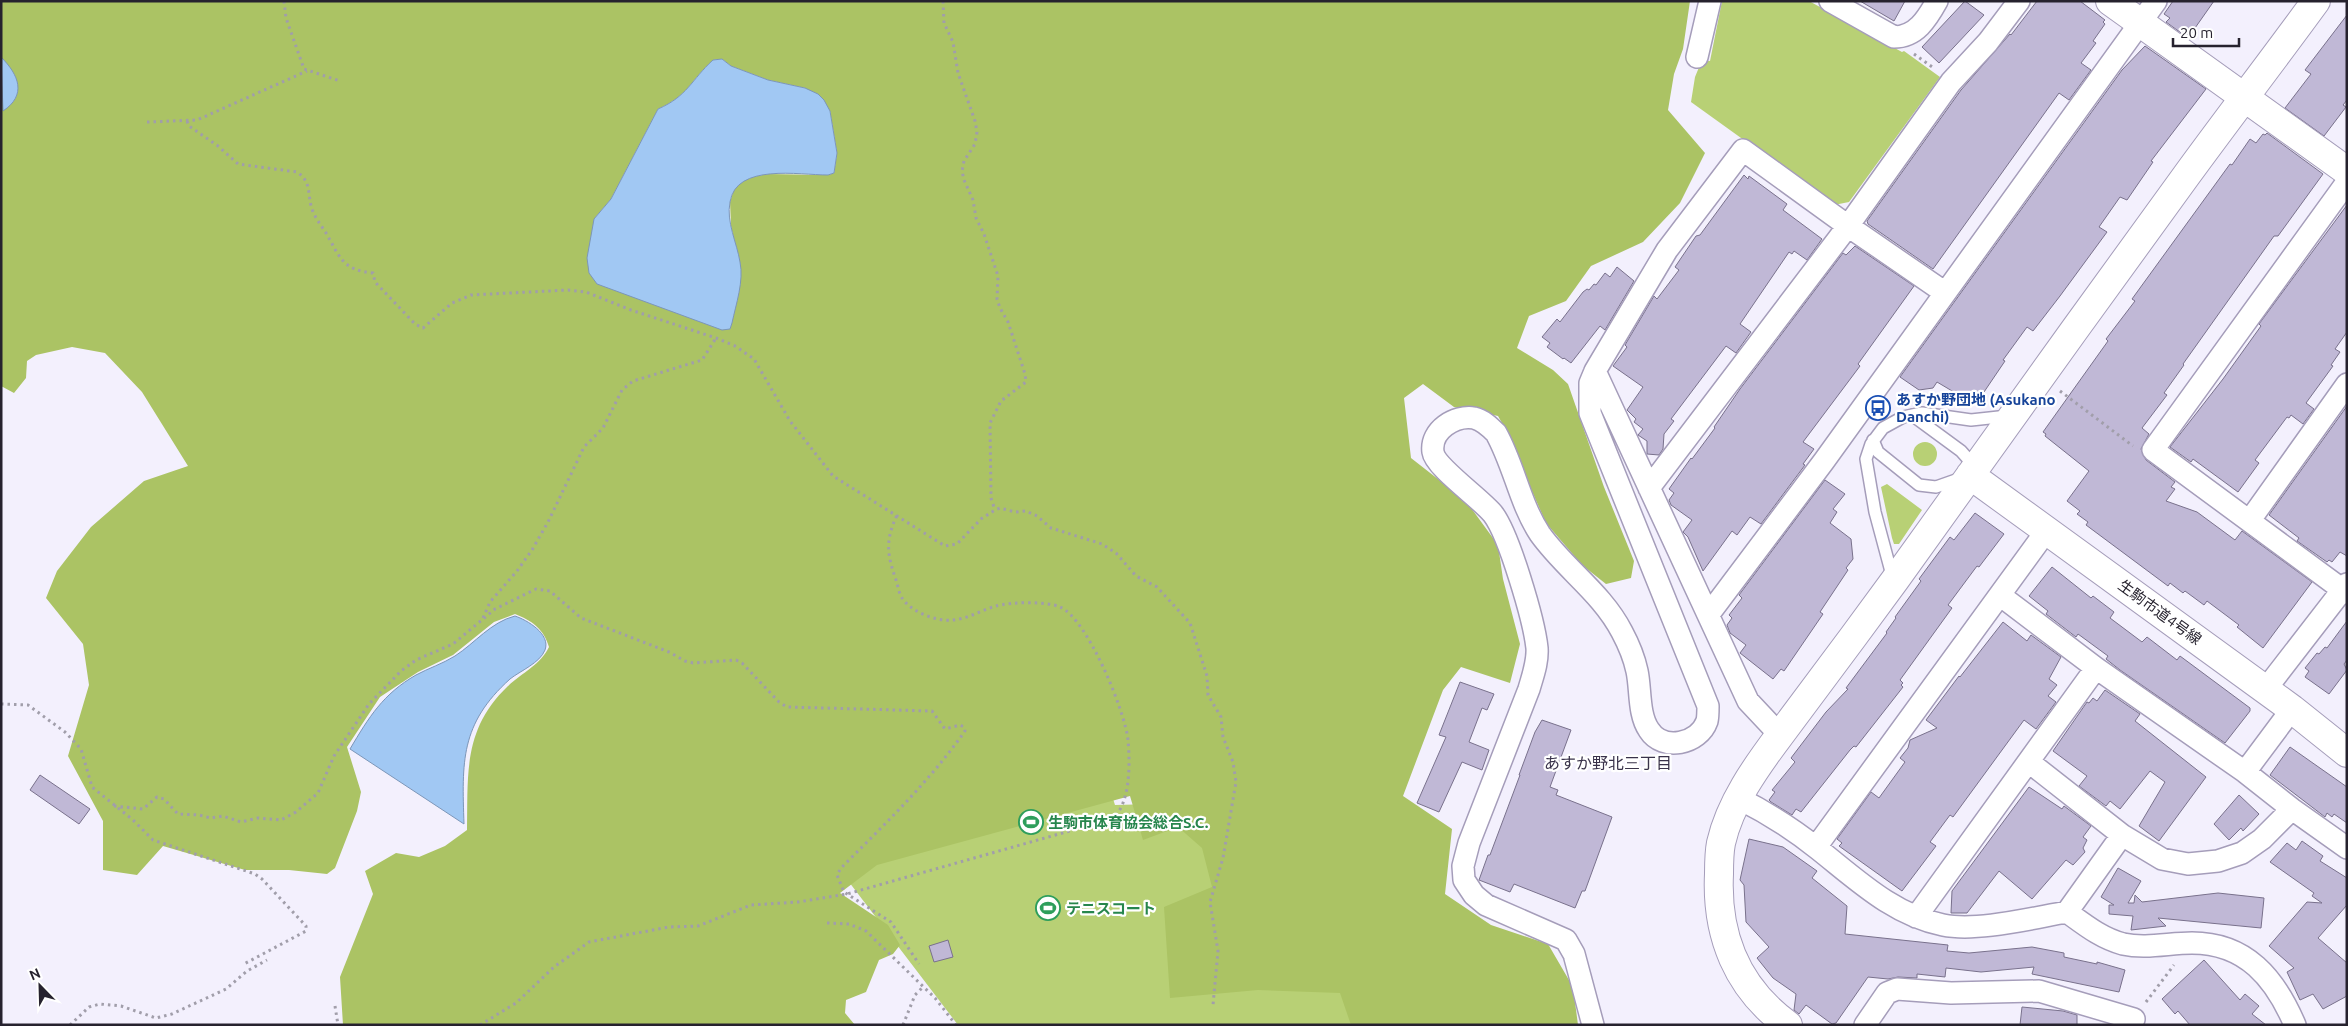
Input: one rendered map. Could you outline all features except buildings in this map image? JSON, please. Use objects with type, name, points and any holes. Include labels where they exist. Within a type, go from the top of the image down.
[{"type":"street","points":[[1697,57],[1710,1]]},
{"type":"street","points":[[1830,1],[1894,36],[1903,37],[1925,22],[1937,1]]},
{"type":"street","points":[[1649,488],[1848,226],[1951,82],[1988,42],[2019,1]]},
{"type":"street","points":[[2110,1],[2148,12],[2244,96],[2347,171]]},
{"type":"street","points":[[1788,1025],[1770,1012],[1751,988],[1732,958],[1722,932],[1718,902],[1720,846],[1727,823],[1738,798],[1780,735],[1894,581],[2011,416],[2244,96],[2316,1]]},
{"type":"street","points":[[1709,614],[1824,460],[2148,12]]},
{"type":"street","points":[[1593,1025],[1574,954],[1566,940],[1486,905],[1474,895],[1464,880],[1463,866],[1469,843],[1530,688],[1537,664],[1537,648],[1531,619],[1505,535],[1494,516],[1467,487],[1437,463],[1433,452],[1434,441],[1449,422],[1463,418],[1475,418],[1496,433],[1539,531],[1552,549],[1606,605],[1631,649],[1649,730],[1659,740],[1673,743],[1688,741],[1700,731],[1707,721],[1708,706],[1590,413],[1590,383],[1595,371],[1667,250],[1743,150],[1944,292]]},
{"type":"street","points":[[2265,690],[2345,589],[2153,450],[2347,182]]},
{"type":"street","points":[[1595,371],[1748,701],[1780,735]]},
{"type":"street","points":[[2250,520],[2347,384]]},
{"type":"street","name":"生駒市道4号線","points":[[1970,475],[2292,709],[2347,754]]},
{"type":"street","points":[[1816,847],[2001,596],[2047,530]]},
{"type":"street","points":[[2001,596],[2096,668],[2244,772],[2347,848]]},
{"type":"street","points":[[1916,917],[2096,668]]},
{"type":"street","points":[[2244,772],[2292,709]]},
{"type":"street","points":[[2029,762],[2122,835],[2162,859],[2188,864],[2218,861],[2242,853],[2262,839],[2292,809]]},
{"type":"street","points":[[1738,798],[1761,810],[1816,847],[1878,897],[1916,917],[1944,925],[1978,926],[2067,912],[2103,937],[2125,944],[2154,946],[2190,943],[2216,944],[2237,952],[2257,966],[2272,982],[2295,1025]]},
{"type":"street","points":[[2067,912],[2122,835]]},
{"type":"street","points":[[1865,1025],[1887,993],[1897,989],[1952,993],[2039,991],[2134,1019]]},
{"type":"lane","points":[[1894,581],[1875,512],[1866,459],[1874,440],[1883,428],[1903,417],[1922,413],[1971,420],[2011,416]]},
{"type":"lane","points":[[1874,440],[1878,452],[1919,485],[1936,486],[1970,475],[1969,460],[1961,450],[1912,415]]},
{"type":"path","points":[[284,1],[286,18],[304,69],[340,81]]},
{"type":"path","points":[[943,1],[944,23],[953,42],[958,73],[977,132],[975,144],[964,161],[964,180],[973,200],[976,218],[984,234],[998,276],[997,299],[1008,322],[1026,374],[1026,382],[1001,401],[990,424],[991,498],[995,510]]},
{"type":"path","points":[[1903,37],[1906,48],[1951,82]]},
{"type":"path","points":[[147,122],[187,121],[213,114],[307,71]]},
{"type":"path","points":[[187,121],[189,126],[218,146],[238,164],[297,172],[303,176],[309,184],[314,213],[336,254],[348,267],[361,272],[373,273],[375,282],[392,301],[416,324],[423,328],[452,303],[471,295],[568,290],[586,292],[631,310],[716,338],[735,346],[754,359],[790,421],[833,476],[945,546],[957,544],[981,519],[995,510],[1000,508],[1015,512],[1026,511],[1038,516],[1051,528],[1102,544],[1116,553],[1136,576],[1157,587],[1190,623],[1207,676],[1208,695],[1221,717],[1224,737],[1233,762],[1236,782],[1223,858],[1210,902],[1218,951],[1213,1005]]},
{"type":"path","points":[[483,618],[490,602],[517,571],[532,550],[548,522],[584,447],[604,428],[622,390],[633,381],[702,360],[716,338]]},
{"type":"path","points":[[2056,388],[2137,449],[2153,450]]},
{"type":"path","points":[[480,1025],[516,1004],[554,968],[589,942],[669,927],[698,926],[752,905],[798,902],[847,894],[1112,819],[1119,814],[1126,800],[1128,739],[1116,698],[1089,639],[1066,611],[1047,604],[998,606],[953,620],[928,618],[902,598],[890,562],[888,537],[897,515]]},
{"type":"path","points":[[114,806],[143,809],[157,797],[164,799],[178,814],[199,815],[211,818],[223,816],[241,822],[258,818],[281,820],[296,812],[318,793],[334,756],[369,704],[409,666],[453,644],[495,609],[536,589],[550,590],[581,618],[669,652],[685,661],[693,663],[736,660],[742,663],[779,702],[787,707],[932,711],[945,729],[960,725],[964,727],[965,731],[953,748],[912,797],[841,868],[837,875],[844,892],[891,922],[919,964]]},
{"type":"path","points":[[1,704],[28,705],[65,732],[81,749],[92,787],[133,820],[153,840],[255,874],[306,926],[306,931],[244,964]]},
{"type":"path","points":[[827,923],[849,924],[866,931],[890,952],[935,998],[956,1025]]},
{"type":"path","points":[[2134,1019],[2190,943]]},
{"type":"path","points":[[70,1025],[89,1007],[100,1004],[121,1006],[156,1018],[172,1014],[226,989],[247,970],[267,960]]},
{"type":"path","points":[[903,1025],[915,995],[923,987]]},
{"type":"path","points":[[335,1006],[338,1025]]},
{"type":"green space","points":[[1,1],[1690,1],[1683,49],[1674,74],[1668,110],[1705,153],[1680,203],[1643,242],[1591,266],[1566,301],[1529,316],[1517,348],[1553,370],[1568,384],[1604,487],[1634,561],[1631,578],[1606,584],[1582,565],[1546,523],[1513,442],[1498,416],[1454,407],[1423,384],[1404,398],[1411,458],[1466,501],[1498,545],[1503,579],[1520,644],[1510,683],[1461,667],[1443,690],[1403,796],[1452,829],[1445,894],[1491,925],[1548,944],[1573,987],[1578,1025],[1351,1025],[1340,993],[1258,990],[1170,998],[1164,907],[1212,887],[1202,848],[1178,827],[1143,840],[1130,796],[877,865],[840,893],[888,925],[900,945],[893,954],[879,960],[866,992],[846,1000],[845,1013],[855,1025],[343,1025],[340,977],[373,894],[365,871],[396,853],[419,857],[445,846],[467,830],[469,771],[476,735],[493,702],[508,686],[546,653],[549,647],[544,635],[531,622],[515,614],[494,622],[453,655],[418,672],[380,697],[347,747],[361,792],[357,811],[335,868],[327,874],[289,870],[245,870],[163,846],[137,875],[103,870],[103,821],[68,756],[89,685],[83,644],[46,598],[57,571],[91,527],[144,481],[188,466],[142,392],[105,353],[72,347],[36,355],[27,361],[26,378],[14,393],[1,386]],"holes":[[[722,59],[731,66],[768,80],[805,88],[830,111],[837,153],[834,173],[828,175],[768,174],[746,178],[734,189],[730,202],[731,226],[741,273],[730,329],[594,219],[611,199],[658,109],[683,93],[713,60]]]},
{"type":"green space","points":[[1722,1],[1809,1],[1902,52],[1904,51],[1940,77],[1849,202],[1834,205],[1691,102],[1695,77],[1702,60],[1710,61]]},
{"type":"green space","points":[[1925,442],[1934,445],[1937,454],[1934,463],[1925,466],[1916,463],[1913,454],[1916,445]]},
{"type":"green space","points":[[1887,484],[1922,510],[1899,544],[1894,544],[1892,538],[1881,487]]},
{"type":"green space","name":"生駒市体育協会総合S.C.","points":[[1066,653],[1115,805],[1192,803],[1437,1025],[958,1025],[817,840]]},
{"type":"water","points":[[1,57],[12,71],[18,85],[18,92],[11,105],[3,111]]},
{"type":"water","points":[[722,59],[731,66],[768,80],[805,88],[818,94],[830,111],[837,153],[834,173],[828,175],[786,173],[756,176],[744,181],[735,190],[730,202],[729,217],[739,255],[741,277],[730,329],[722,330],[597,284],[589,273],[587,258],[594,219],[611,199],[658,109],[683,93],[713,60]]},
{"type":"water","points":[[515,616],[537,628],[545,638],[545,650],[539,659],[510,679],[494,696],[481,712],[473,728],[464,763],[464,824],[350,749],[378,707],[394,690],[416,675],[455,656],[498,623]]},
{"type":"place","name":"あすか野団地 (Asukano Danchi)","points":[[1878,408]]},
{"type":"place","name":"生駒市体育協会総合S.C.","points":[[1031,822]]},
{"type":"place","name":"テニスコート","points":[[1048,908]]},
{"type":"district","name":"あすか野北三丁目","points":[[1608,763]]}]
